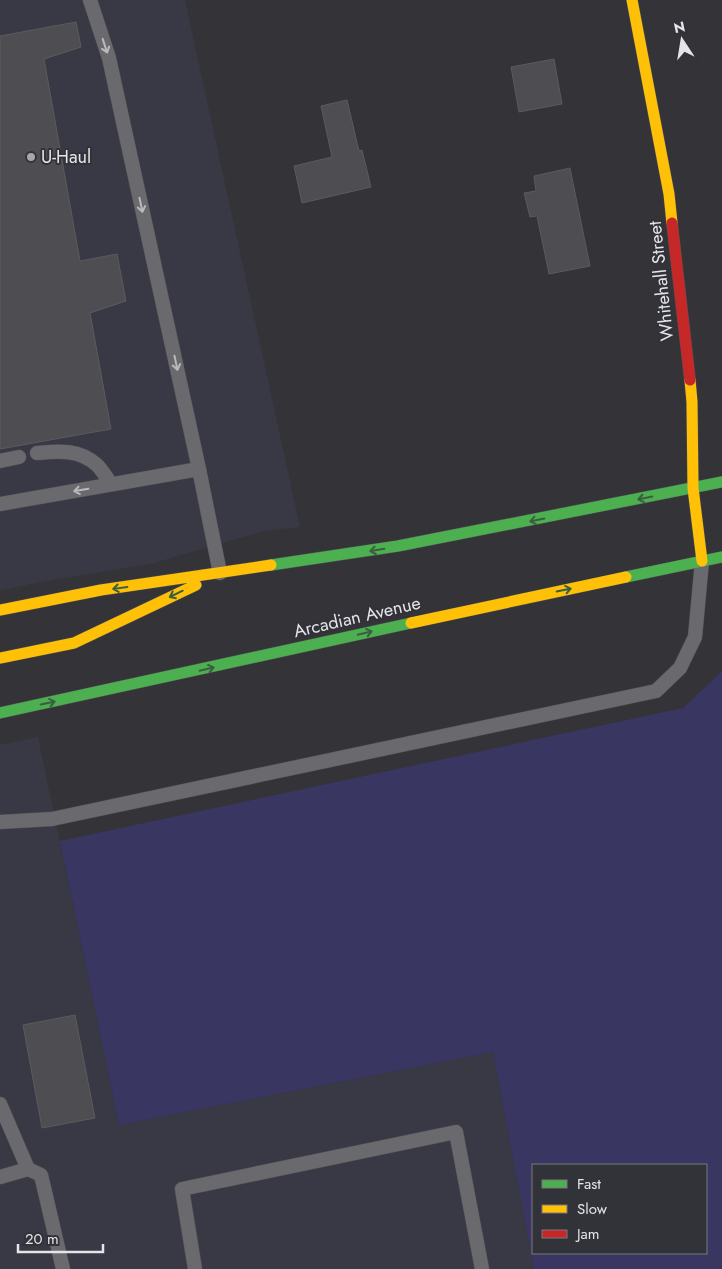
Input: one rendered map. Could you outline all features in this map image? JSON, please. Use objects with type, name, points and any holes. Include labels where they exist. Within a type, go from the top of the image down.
[{"type":"main road","name":"Whitehall Street","points":[[632,0],[669,194],[692,402],[693,488],[702,561]]},
{"type":"main road","points":[[0,610],[101,590],[398,546],[722,482]]},
{"type":"main road","name":"Arcadian Avenue","points":[[0,713],[722,557]]},
{"type":"main road","points":[[0,658],[74,643],[220,573]]},
{"type":"lane","points":[[90,0],[109,58],[220,573]]},
{"type":"lane","points":[[37,453],[61,451],[83,455],[97,466],[111,484]]},
{"type":"lane","points":[[0,461],[19,457]]},
{"type":"lane","points":[[0,504],[199,469]]},
{"type":"lane","points":[[0,822],[52,819],[656,691],[680,668],[695,637],[702,561]]},
{"type":"lane","points":[[0,1104],[28,1169]]},
{"type":"lane","points":[[195,1269],[182,1189],[456,1132],[482,1269]]},
{"type":"lane","points":[[0,1177],[28,1169],[41,1175],[62,1269]]},
{"type":"shaded area","points":[[0,0],[185,0],[300,527],[264,531],[154,563],[0,590]]},
{"type":"shaded area","points":[[722,671],[722,1269],[534,1269],[493,1052],[119,1125],[60,841],[683,708]]},
{"type":"shaded area","points":[[38,737],[119,1125],[493,1052],[534,1269],[0,1269],[0,745]]},
{"type":"building","name":"U-Haul","points":[[76,22],[81,47],[44,59],[80,261],[117,254],[126,301],[90,313],[111,429],[0,449],[0,36]]},
{"type":"building","points":[[554,59],[562,104],[519,112],[511,67]]},
{"type":"building","points":[[347,100],[359,151],[362,150],[371,187],[302,203],[294,166],[332,157],[321,106]]},
{"type":"building","points":[[570,168],[590,266],[549,274],[537,216],[530,217],[524,193],[536,191],[534,176]]},
{"type":"building","points":[[75,1015],[95,1118],[42,1128],[23,1025]]},
{"type":"traffic: fast","points":[[271,565],[398,546],[722,482]]},
{"type":"traffic: fast","points":[[626,577],[722,557]]},
{"type":"traffic: fast","points":[[0,713],[411,623]]},
{"type":"traffic: slow","points":[[632,0],[669,194],[672,223]]},
{"type":"traffic: slow","points":[[690,380],[693,488],[702,561]]},
{"type":"traffic: slow","points":[[0,610],[101,590],[271,565]]},
{"type":"traffic: slow","points":[[411,623],[626,577]]},
{"type":"traffic: slow","points":[[0,658],[74,643],[196,585]]},
{"type":"traffic: jam","points":[[672,223],[690,380]]},
{"type":"place","name":"U-Haul","points":[[31,157]]}]
